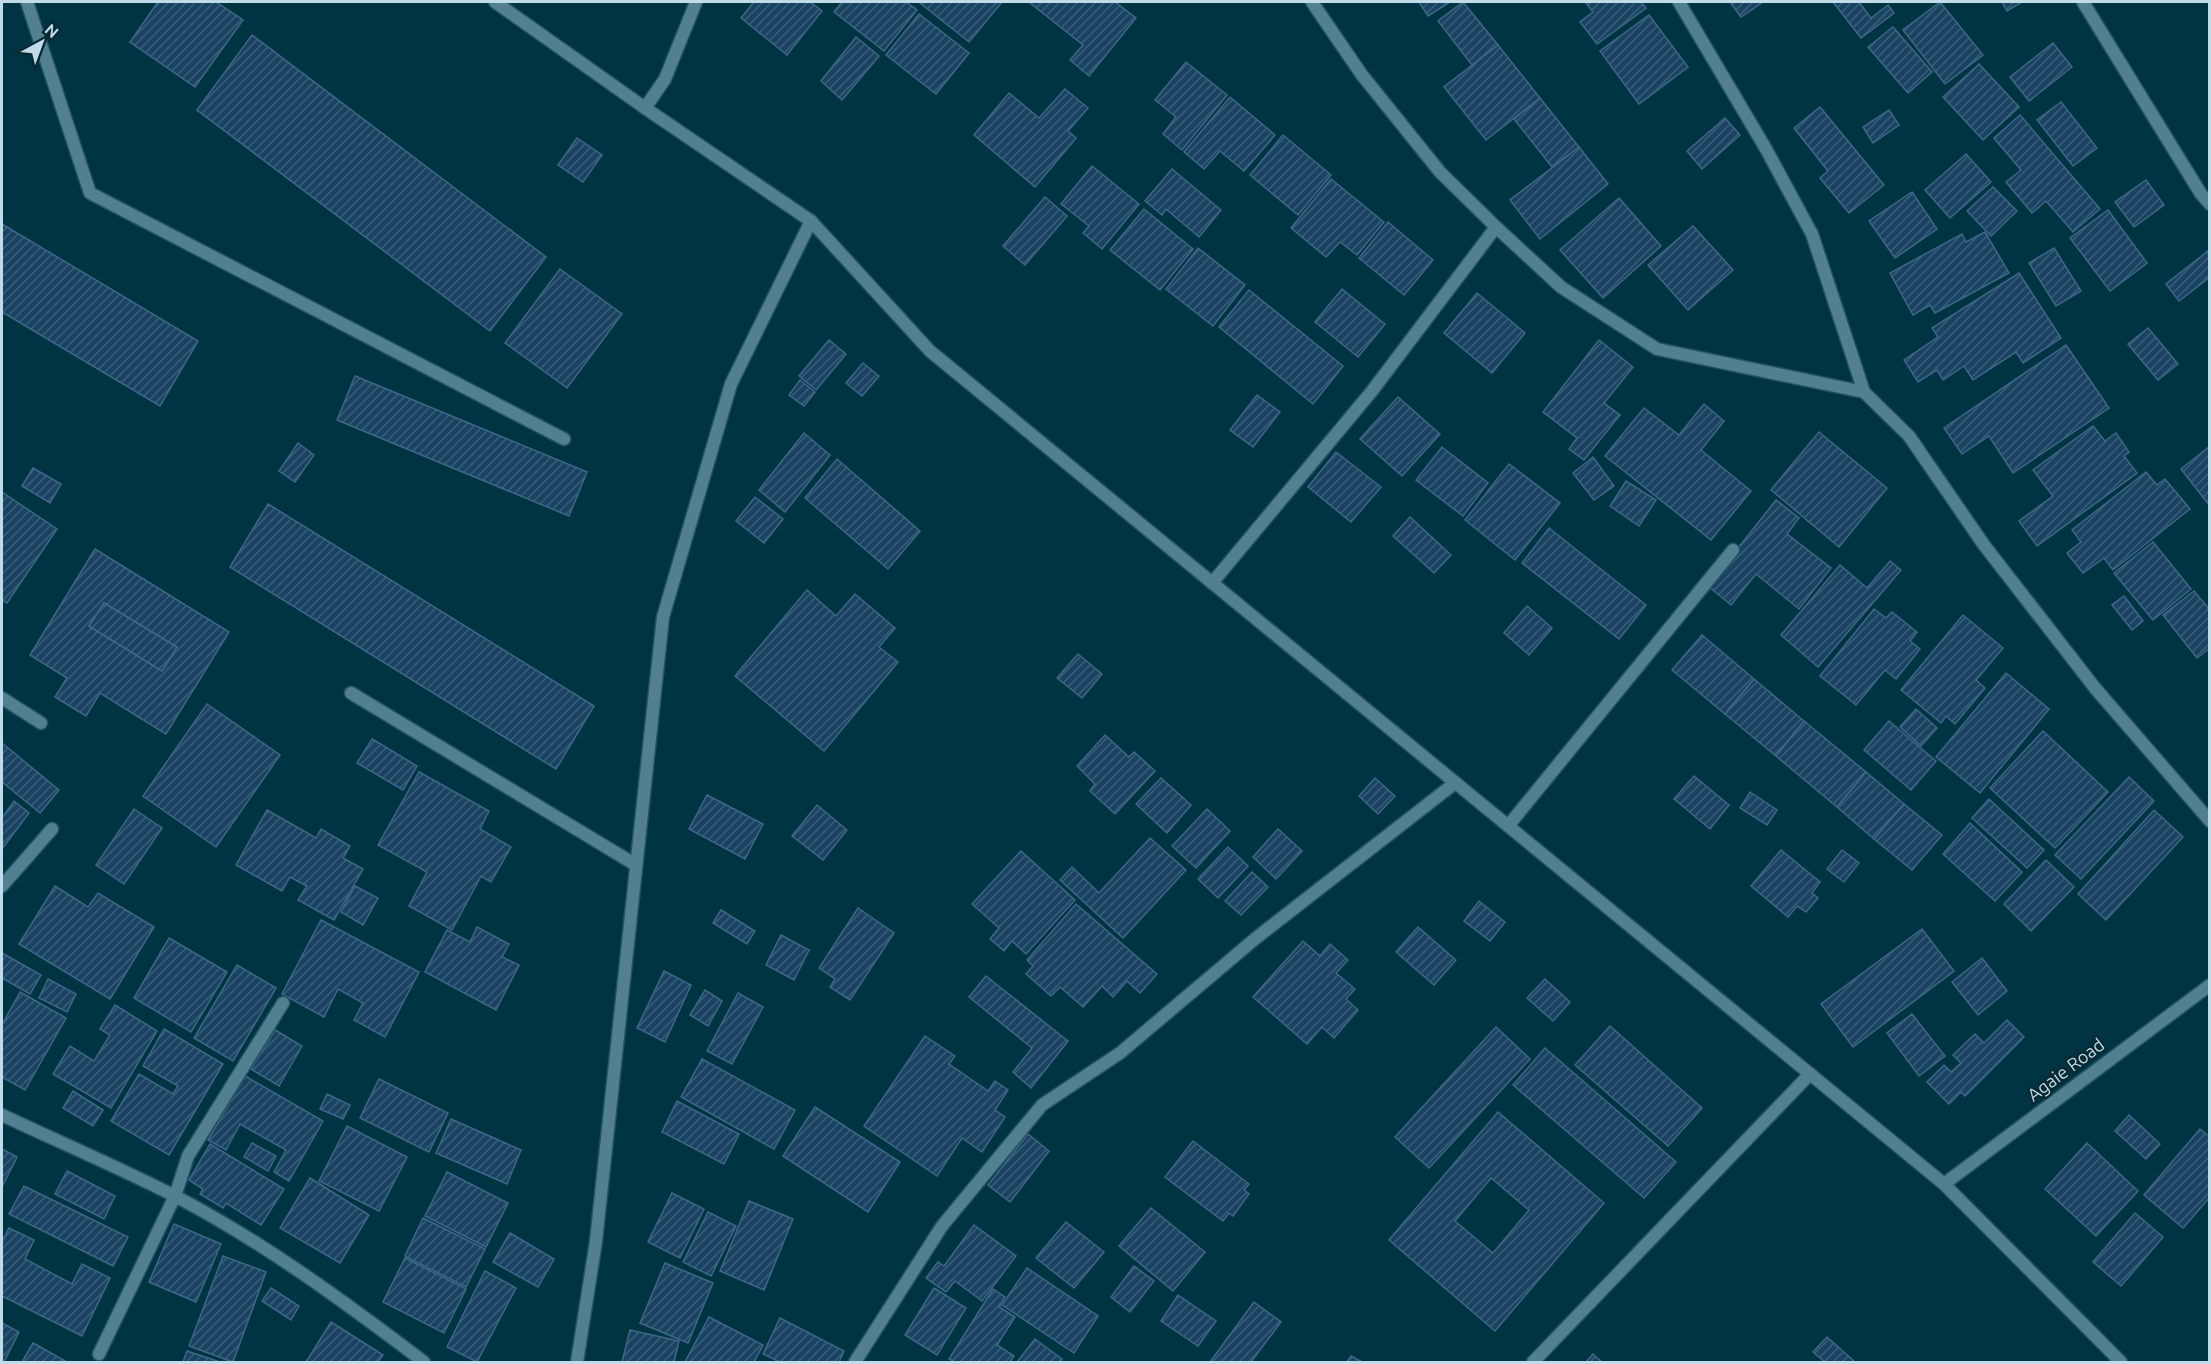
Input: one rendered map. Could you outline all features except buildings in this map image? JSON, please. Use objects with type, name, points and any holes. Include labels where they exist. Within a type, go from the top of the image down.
[{"type":"street","points":[[27,2],[90,193],[564,440]]},
{"type":"street","points":[[495,2],[811,221],[930,351],[1944,1184],[2121,1362]]},
{"type":"street","points":[[645,108],[665,79],[696,2]]},
{"type":"street","points":[[1312,2],[1362,75],[1440,172],[1561,287],[1657,349],[1864,392]]},
{"type":"street","points":[[1679,2],[1766,149],[1812,234],[1864,392],[1909,436],[1984,545],[2095,688],[2210,821]]},
{"type":"street","points":[[2083,2],[2201,194],[2210,204]]},
{"type":"street","points":[[577,1362],[596,1241],[663,617],[731,384],[811,221]]},
{"type":"street","points":[[1212,583],[1372,391],[1496,227]]},
{"type":"street","points":[[1508,826],[1733,550]]},
{"type":"street","points":[[351,693],[636,865]]},
{"type":"street","points":[[2,698],[41,723]]},
{"type":"street","points":[[855,1362],[942,1226],[1042,1105],[1120,1053],[1256,938],[1455,783]]},
{"type":"street","points":[[2,886],[52,829]]},
{"type":"street","name":"Agaie Road","points":[[1944,1184],[2210,985]]},
{"type":"street","points":[[99,1354],[175,1196],[188,1156],[283,1003]]},
{"type":"street","points":[[1533,1362],[1810,1074]]},
{"type":"street","points":[[2,1115],[175,1196],[237,1231],[343,1301],[424,1362]]}]
